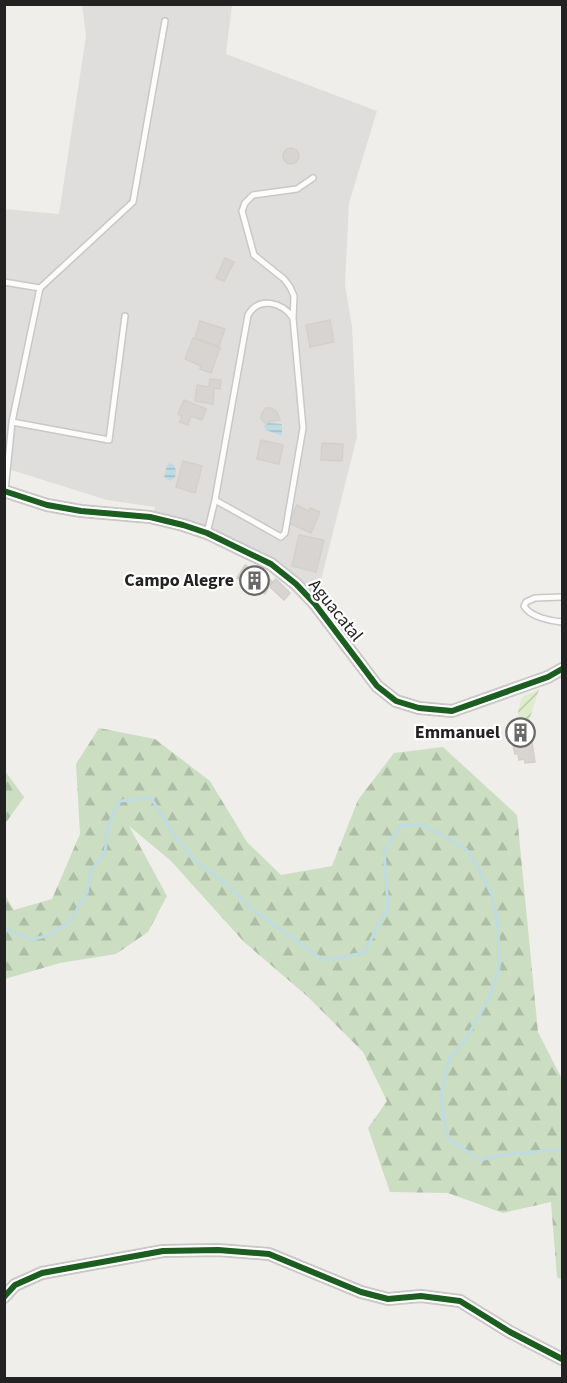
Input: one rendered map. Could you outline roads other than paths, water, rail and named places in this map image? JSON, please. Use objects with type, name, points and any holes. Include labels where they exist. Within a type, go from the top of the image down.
[{"type":"street","name":"Aguacatal","points":[[5,491],[47,504],[81,511],[150,517],[207,533],[245,550],[285,574],[315,604],[376,686],[396,701],[419,708],[452,711],[548,677],[562,669]]},
{"type":"street","points":[[4,1297],[15,1286],[42,1273],[163,1251],[218,1250],[269,1254],[362,1292],[388,1299],[422,1296],[460,1301],[510,1332],[562,1359]]},
{"type":"lane","points":[[5,491],[12,422],[40,288],[133,202],[165,21]]},
{"type":"lane","points":[[215,500],[281,537],[285,533],[303,428],[293,318],[294,296],[284,279],[254,255],[242,210],[253,195],[297,189],[313,178]]},
{"type":"lane","points":[[4,282],[40,288]]},
{"type":"lane","points":[[207,533],[248,315],[259,304],[268,302],[288,311],[293,318]]},
{"type":"lane","points":[[12,422],[109,440],[125,316]]},
{"type":"lane","points":[[562,597],[535,598],[526,602],[524,606],[528,612],[553,622],[562,622]]},
{"type":"water","points":[[268,423],[282,424],[282,436],[266,430],[264,426]]},
{"type":"water","points":[[170,463],[174,465],[176,471],[175,477],[170,481],[164,477],[167,465]]},
{"type":"waterway","points":[[4,928],[31,940],[49,935],[70,921],[87,893],[91,870],[105,854],[108,825],[120,801],[151,798],[176,838],[197,862],[223,881],[252,909],[323,960],[364,953],[388,907],[384,851],[401,825],[424,825],[466,849],[492,895],[498,925],[499,968],[489,998],[466,1039],[449,1059],[441,1094],[449,1139],[480,1160],[502,1155],[562,1149]]},
{"type":"place","name":"Campo Alegre","points":[[255,580]]},
{"type":"place","name":"Emmanuel","points":[[521,732]]}]
